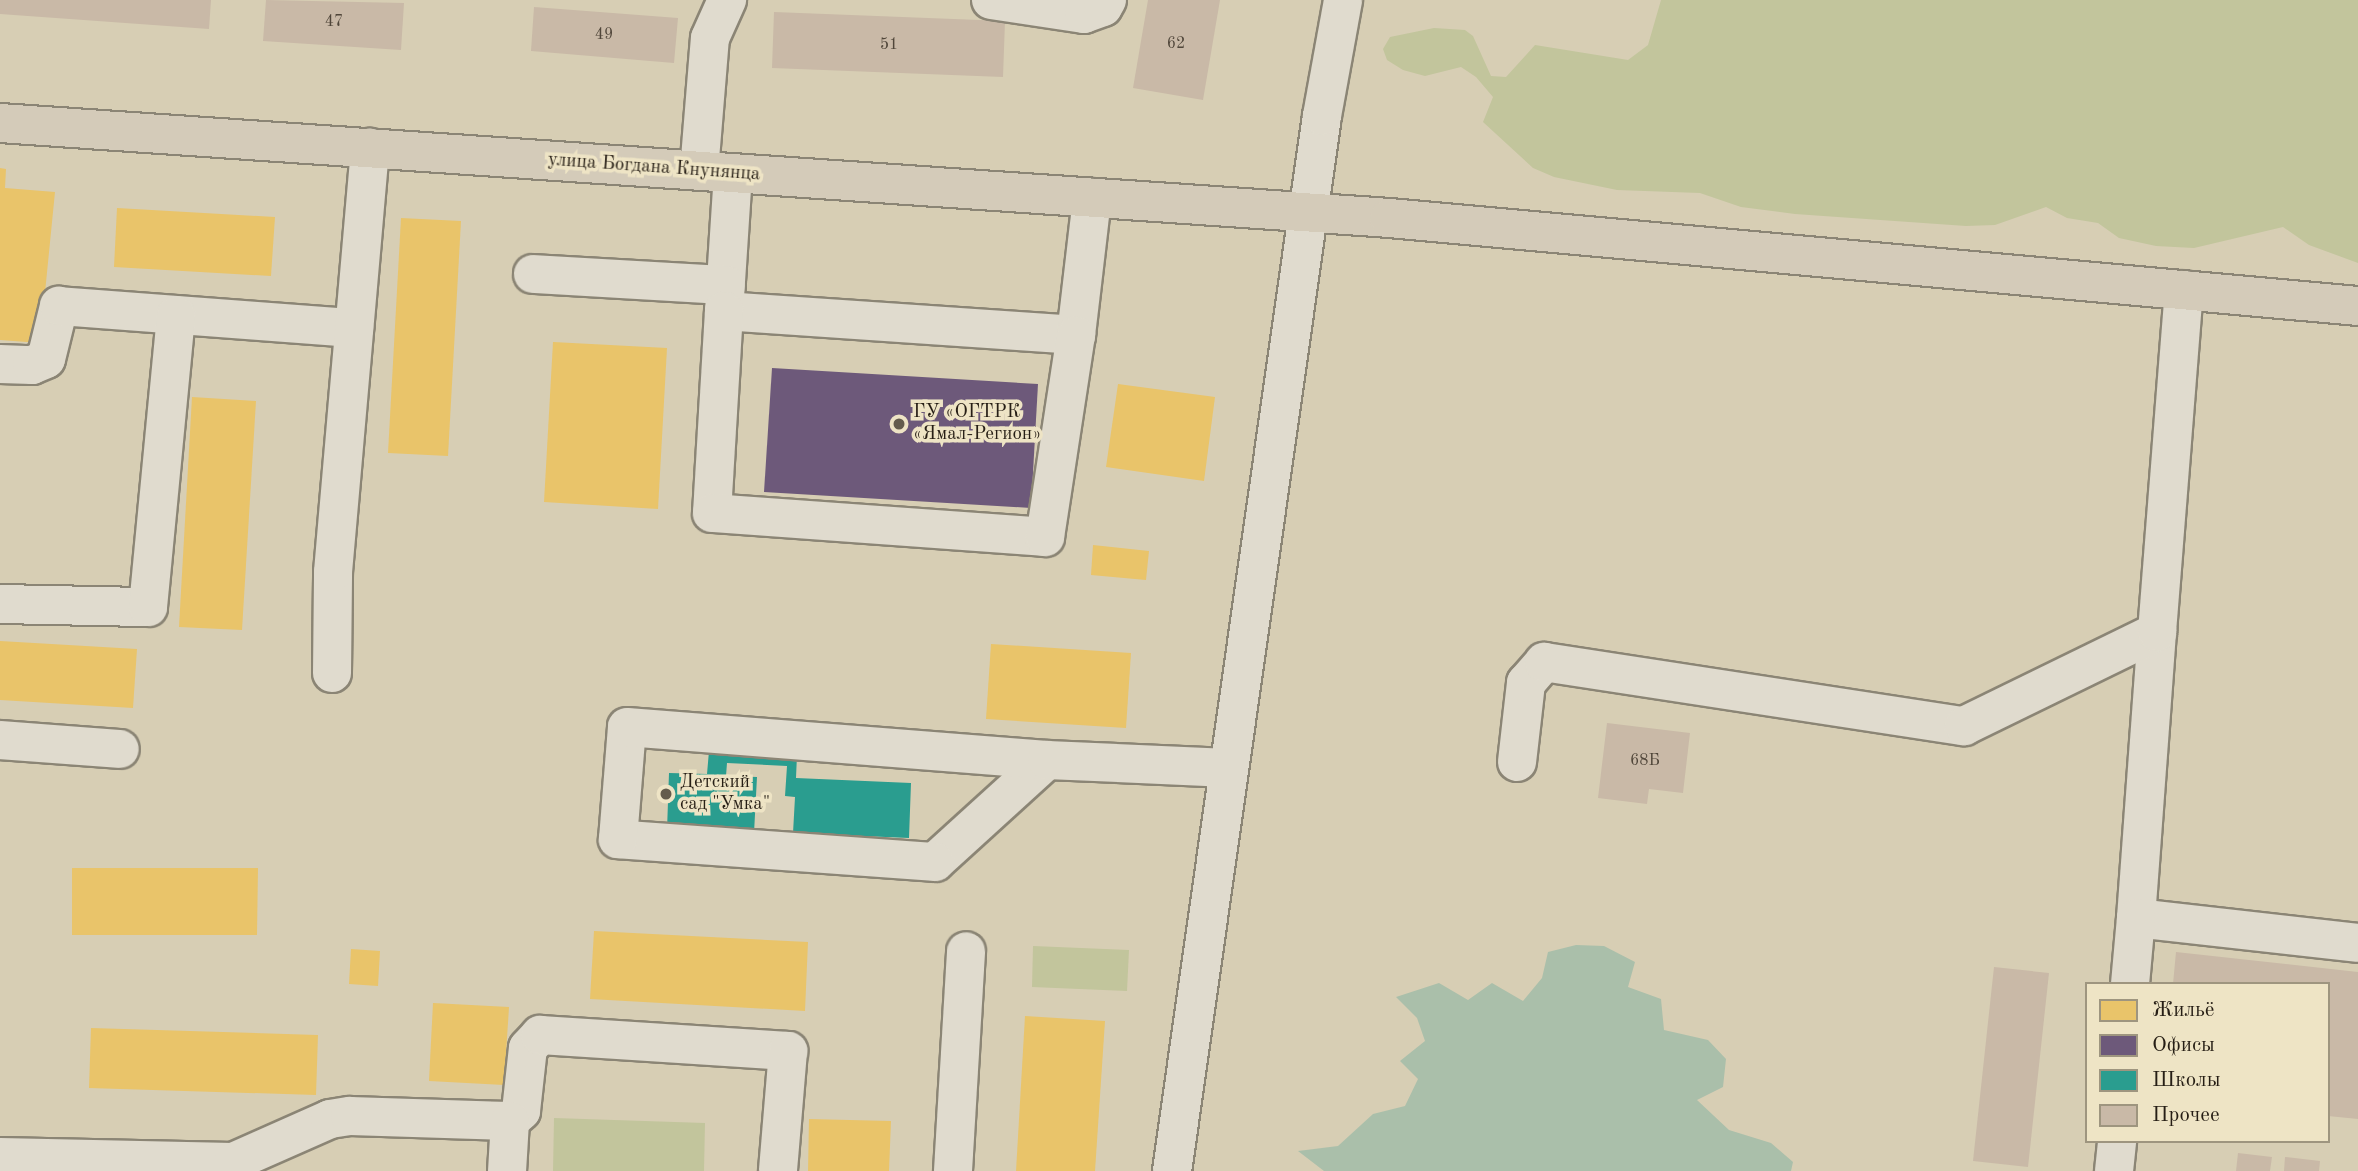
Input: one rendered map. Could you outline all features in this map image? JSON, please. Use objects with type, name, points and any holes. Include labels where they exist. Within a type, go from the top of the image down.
[{"type":"main road","name":"улица Богдана Кнунянца","points":[[0,123],[1308,213],[2358,306]]},
{"type":"street","points":[[727,0],[710,38],[725,298],[712,513],[1045,537],[1076,335],[1092,198]]},
{"type":"street","points":[[991,0],[1084,14],[1103,7],[1107,0]]},
{"type":"street","points":[[1172,1171],[1308,213],[1343,0]]},
{"type":"street","points":[[332,673],[333,572],[370,148]]},
{"type":"street","points":[[533,274],[725,298],[1076,335]]},
{"type":"street","points":[[2130,982],[2184,290]]},
{"type":"street","points":[[0,364],[32,365],[46,359],[59,306],[354,328]]},
{"type":"street","points":[[0,604],[148,607],[176,315]]},
{"type":"street","points":[[1517,762],[1526,682],[1544,662],[1964,726],[2157,632]]},
{"type":"street","points":[[1047,760],[935,862],[618,839],[628,727],[1047,760],[1228,768]]},
{"type":"street","points":[[0,740],[120,749]]},
{"type":"street","points":[[2136,918],[2358,943]]},
{"type":"street","points":[[953,1171],[966,951]]},
{"type":"street","points":[[0,1157],[233,1162],[330,1119],[350,1115],[510,1121],[521,1111],[528,1048],[540,1035],[788,1051],[778,1171]]},
{"type":"street","points":[[508,1171],[510,1121]]},
{"type":"street","points":[[2114,1171],[2117,1143]]},
{"type":"shaded area","points":[[1661,0],[2358,0],[2358,263],[2309,245],[2283,227],[2194,248],[2156,246],[2119,238],[2098,223],[2067,218],[2046,207],[1995,225],[1966,226],[1795,214],[1741,207],[1700,193],[1617,190],[1554,177],[1533,168],[1483,122],[1493,97],[1476,77],[1461,67],[1425,76],[1403,70],[1387,60],[1383,49],[1390,37],[1434,28],[1465,30],[1473,36],[1491,76],[1506,77],[1535,45],[1628,60],[1648,45]]},
{"type":"shaded area","points":[[1576,945],[1604,946],[1635,962],[1628,987],[1661,999],[1664,1030],[1708,1040],[1726,1059],[1723,1087],[1697,1100],[1729,1130],[1771,1143],[1793,1162],[1791,1171],[1324,1171],[1298,1151],[1338,1146],[1373,1114],[1405,1106],[1418,1079],[1400,1061],[1425,1041],[1417,1018],[1396,997],[1439,983],[1468,1000],[1492,983],[1523,1001],[1542,978],[1548,952]]},
{"type":"shaded area","points":[[1033,946],[1129,950],[1127,991],[1032,987]]},
{"type":"shaded area","points":[[554,1118],[705,1123],[704,1171],[553,1171]]},
{"type":"building: Жильё","points":[[0,168],[6,169],[5,188],[55,192],[40,343],[0,340]]},
{"type":"building: Жильё","points":[[117,208],[275,217],[271,276],[114,267]]},
{"type":"building: Жильё","points":[[401,218],[461,221],[448,456],[388,453]]},
{"type":"building: Жильё","points":[[553,342],[667,348],[658,509],[544,502]]},
{"type":"building: Жильё","points":[[1118,384],[1215,397],[1204,481],[1106,467]]},
{"type":"building: Жильё","points":[[192,397],[256,401],[242,630],[179,627]]},
{"type":"building: Жильё","points":[[1093,545],[1149,551],[1146,580],[1091,575]]},
{"type":"building: Жильё","points":[[0,641],[137,649],[133,708],[0,700]]},
{"type":"building: Жильё","points":[[991,644],[1131,653],[1126,728],[986,719]]},
{"type":"building: Жильё","points":[[72,868],[258,868],[257,935],[72,935]]},
{"type":"building: Жильё","points":[[594,931],[808,942],[805,1011],[590,999]]},
{"type":"building: Жильё","points":[[351,949],[380,951],[378,986],[349,984]]},
{"type":"building: Жильё","points":[[433,1003],[509,1007],[504,1085],[429,1081]]},
{"type":"building: Жильё","points":[[1025,1016],[1105,1021],[1095,1171],[1016,1171]]},
{"type":"building: Жильё","points":[[91,1028],[318,1035],[316,1095],[89,1088]]},
{"type":"building: Жильё","points":[[809,1119],[891,1121],[889,1171],[808,1171]]},
{"type":"building: Офисы","points":[[772,368],[1038,384],[1031,508],[764,492]]},
{"type":"building: Школы","points":[[709,751],[797,755],[796,778],[911,783],[909,838],[793,833],[795,797],[785,796],[787,766],[727,763],[726,776],[757,777],[754,833],[667,830],[669,773],[707,774]]},
{"type":"building: Прочее","points":[[0,0],[211,0],[209,29],[0,14]]},
{"type":"building: Прочее","points":[[266,0],[404,3],[401,50],[263,41]]},
{"type":"building: Прочее","points":[[1148,0],[1220,0],[1203,100],[1133,88]]},
{"type":"building: Прочее","points":[[534,7],[678,18],[674,63],[531,51]]},
{"type":"building: Прочее","points":[[774,12],[1005,21],[1003,77],[772,68]]},
{"type":"building: Прочее","points":[[1607,723],[1690,733],[1683,793],[1649,789],[1647,804],[1598,798]]},
{"type":"building: Прочее","points":[[2176,952],[2358,972],[2358,1119],[2330,1116],[2330,982],[2173,982]]},
{"type":"building: Прочее","points":[[1994,967],[2049,973],[2028,1167],[1973,1161]]},
{"type":"building: Прочее","points":[[2238,1153],[2272,1157],[2270,1171],[2236,1171]]},
{"type":"building: Прочее","points":[[2285,1157],[2320,1161],[2319,1171],[2284,1171]]},
{"type":"place","name":"ГУ «ОГТРК «Ямал-Регион»","points":[[899,424]]},
{"type":"place","name":"Детский сад \"Умка\"","points":[[666,794]]}]
